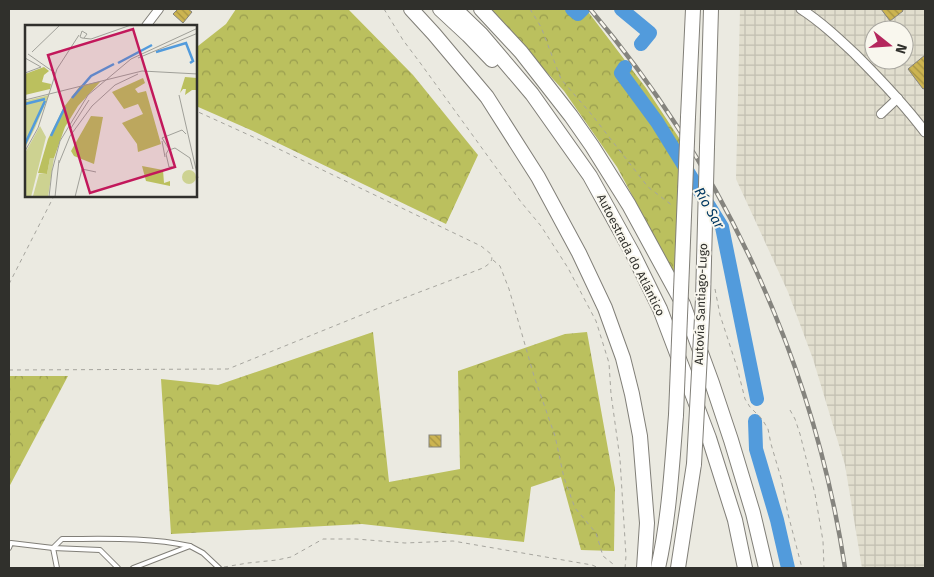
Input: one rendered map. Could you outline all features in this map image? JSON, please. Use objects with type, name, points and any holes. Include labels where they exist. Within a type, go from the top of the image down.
[{"type":"highway","points":[[411,9],[487,97],[538,177],[579,253],[605,308],[623,358],[640,436],[647,523],[644,568]]},
{"type":"highway","points":[[440,9],[468,35],[515,86],[603,202]]},
{"type":"highway","name":"Autoestrada do Atlántico","points":[[456,9],[481,34],[532,94],[590,176],[633,254],[660,309],[709,438],[735,520],[744,565]]},
{"type":"highway","name":"Autoestrada do Atlántico","points":[[481,9],[521,52],[592,146],[629,205],[683,304],[731,440],[753,513],[764,562],[770,568]]},
{"type":"highway","name":"Autovía Santiago-Lugo","points":[[658,568],[671,480],[676,415],[693,9]]},
{"type":"highway","name":"Autovía Santiago-Lugo","points":[[678,568],[694,464],[702,299],[711,9]]},
{"type":"street","points":[[147,25],[159,9]]},
{"type":"street","points":[[802,9],[813,12],[830,31],[878,76],[925,132]]},
{"type":"street","points":[[882,114],[898,98]]},
{"type":"lane","points":[[53,548],[62,539],[169,542],[190,546],[204,553],[219,568]]},
{"type":"lane","points":[[9,548],[10,543],[53,548],[100,550],[118,568]]},
{"type":"lane","points":[[133,568],[190,546]]},
{"type":"lane","points":[[53,548],[57,568]]},
{"type":"path","points":[[384,9],[403,40],[521,202],[541,226],[568,268],[596,321],[609,363],[620,459],[626,556],[625,568]]},
{"type":"path","points":[[530,9],[541,27],[561,78],[648,187],[676,208]]},
{"type":"path","points":[[198,112],[481,246],[491,254],[492,260],[500,266],[509,289],[534,376],[555,436],[564,478],[575,508],[596,533],[602,556],[613,564],[614,568]]},
{"type":"path","points":[[9,284],[53,198]]},
{"type":"path","points":[[9,370],[228,369],[388,304],[483,268],[490,264],[492,260]]},
{"type":"path","points":[[713,284],[720,315],[745,399],[768,429],[802,568]]},
{"type":"path","points":[[790,410],[800,434],[814,494],[823,541],[824,568]]},
{"type":"path","points":[[219,568],[277,560],[292,556],[323,539],[356,539],[405,543],[453,541],[592,565],[599,568]]},
{"type":"shaded area","points":[[740,9],[925,9],[925,568],[862,568],[845,465],[813,359],[788,292],[736,179]]},
{"type":"green space","points":[[236,9],[348,9],[413,75],[478,155],[446,224],[253,131],[198,107],[198,46],[226,24]]},
{"type":"green space","points":[[488,9],[586,9],[646,88],[681,141],[675,283],[648,225],[617,167],[564,91]]},
{"type":"green space","points":[[373,332],[389,482],[460,469],[458,371],[565,334],[587,332],[615,488],[614,551],[581,550],[561,477],[531,487],[524,542],[362,524],[171,534],[161,379],[218,385]]},
{"type":"green space","points":[[9,376],[68,376],[9,487]]},
{"type":"building","points":[[178,9],[188,9],[192,12],[183,23],[173,14]]},
{"type":"building","points":[[881,9],[902,9],[903,11],[889,20]]},
{"type":"building","points":[[925,55],[925,88],[923,89],[909,70],[914,70],[914,64]]},
{"type":"building","points":[[429,435],[441,435],[441,447],[429,447]]},
{"type":"waterway","name":"Río Sar","points":[[572,9],[578,14],[583,9]]},
{"type":"waterway","name":"Río Sar","points":[[621,9],[650,33],[641,44]]},
{"type":"waterway","name":"Río Sar","points":[[625,67],[621,73],[657,122],[722,227],[757,399]]},
{"type":"waterway","name":"Río Sar","points":[[755,421],[756,449],[777,520],[788,568]]},
{"type":"railway","points":[[590,9],[638,70],[682,134],[721,201],[756,271],[786,343],[811,416],[831,492],[845,568]]}]
